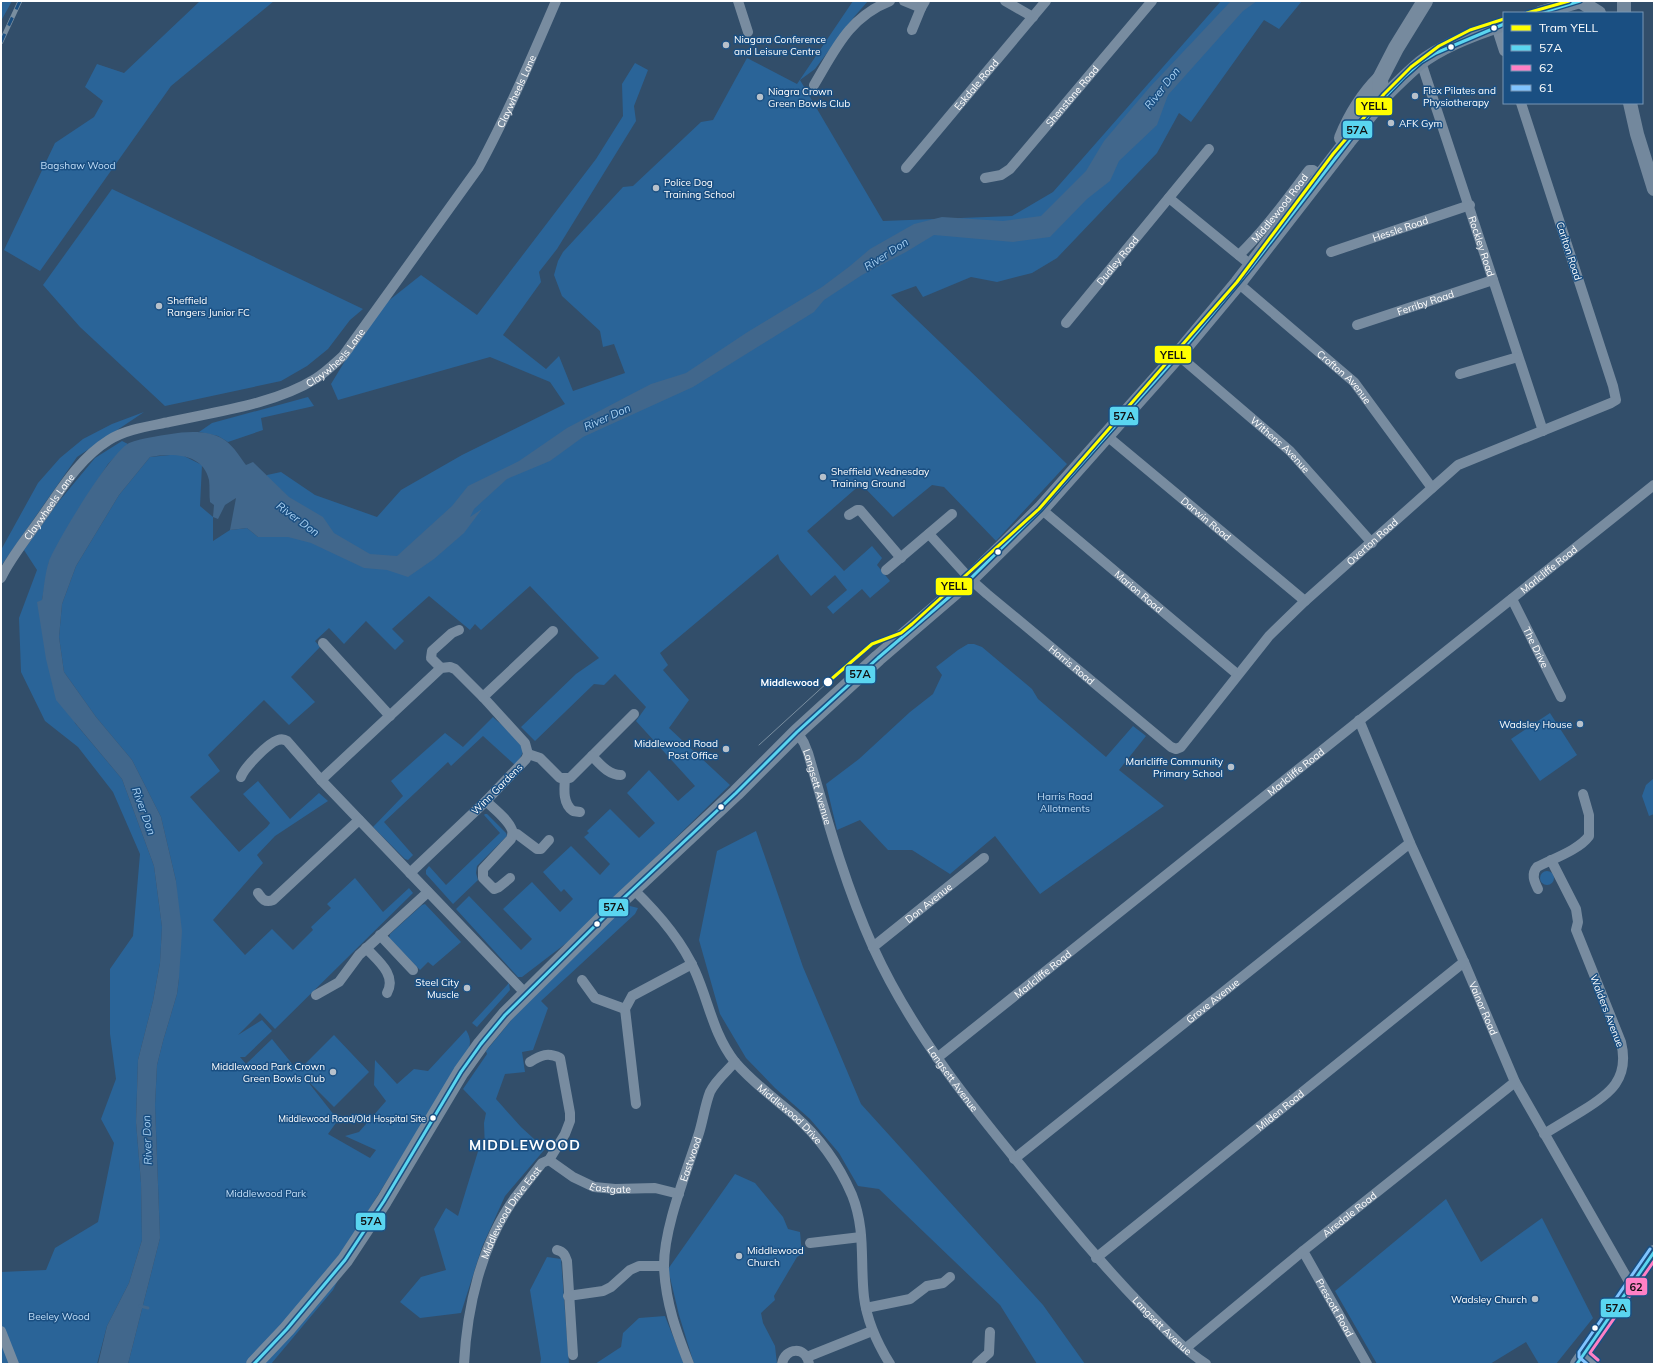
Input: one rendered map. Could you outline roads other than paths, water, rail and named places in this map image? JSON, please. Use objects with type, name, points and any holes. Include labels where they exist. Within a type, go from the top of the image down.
[{"type":"main road","points":[[1334,159],[1347,126],[1356,110],[1369,91],[1380,79],[1396,48],[1425,1]]},
{"type":"main road","points":[[1380,79],[1381,91],[1384,98]]},
{"type":"main road","name":"Middlewood Road","points":[[254,1364],[345,1260],[384,1201],[461,1072],[480,1044],[505,1015],[633,889],[798,732],[878,658],[970,579],[1041,509],[1178,355],[1252,266],[1334,159],[1384,98]]},
{"type":"street","name":"Claywheels Lane","points":[[1,578],[33,528],[79,465],[93,451],[110,439],[134,430],[285,394],[315,379],[327,371],[343,356],[479,167],[494,140],[527,69],[556,1]]},
{"type":"street","points":[[738,1],[748,32]]},
{"type":"street","points":[[814,85],[838,43],[845,34],[870,10],[890,1]]},
{"type":"street","points":[[904,1],[923,4],[912,30]]},
{"type":"street","points":[[1005,1],[1033,17]]},
{"type":"street","name":"Eskdale Road","points":[[906,168],[1046,1]]},
{"type":"street","name":"Shenstone Road","points":[[985,178],[1001,175],[1010,169],[1152,1]]},
{"type":"street","points":[[1543,12],[1580,1],[1597,12]]},
{"type":"street","points":[[1624,1],[1624,12]]},
{"type":"street","points":[[1500,25],[1503,44]]},
{"type":"street","name":"Middlewood Road","points":[[1384,98],[1404,76],[1421,62],[1452,45],[1500,25]]},
{"type":"street","name":"Rockley Road","points":[[1421,62],[1470,205],[1543,431]]},
{"type":"street","name":"Carlton Road","points":[[1520,104],[1613,386],[1616,400]]},
{"type":"street","points":[[1630,104],[1637,134],[1654,189]]},
{"type":"street","name":"Dudley Road","points":[[1066,323],[1209,150]]},
{"type":"street","name":"Middlewood Road","points":[[1239,255],[1250,245],[1309,170],[1313,170],[1321,176]]},
{"type":"street","points":[[1169,198],[1252,266]]},
{"type":"street","name":"Hessle Road","points":[[1331,252],[1470,205]]},
{"type":"street","name":"Ferriby Road","points":[[1357,325],[1493,280]]},
{"type":"street","name":"Crofton Avenue","points":[[1238,283],[1359,388],[1432,488]]},
{"type":"street","name":"Withens Avenue","points":[[1178,355],[1290,451],[1372,543]]},
{"type":"street","points":[[1460,374],[1518,357]]},
{"type":"street","name":"Overton Road","points":[[1176,749],[1180,747],[1269,636],[1305,601],[1458,465],[1616,400]]},
{"type":"street","name":"Darwin Road","points":[[1107,436],[1305,601]]},
{"type":"street","name":"Marlcliffe Road","points":[[937,1058],[1654,485]]},
{"type":"street","name":"Marion Road","points":[[1041,509],[1237,674]]},
{"type":"street","points":[[849,515],[857,510],[860,510],[901,558]]},
{"type":"street","points":[[886,570],[952,514]]},
{"type":"street","name":"Harris Road","points":[[929,534],[970,579],[1145,726],[1171,747],[1176,749]]},
{"type":"street","name":"The Drive","points":[[1512,599],[1561,697]]},
{"type":"street","points":[[321,780],[441,668],[431,658],[432,651],[459,630]]},
{"type":"street","points":[[483,697],[553,632]]},
{"type":"street","points":[[323,642],[390,716]]},
{"type":"street","name":"Winn Gardens","points":[[410,873],[523,764],[528,754],[525,743],[455,669],[450,667],[441,668]]},
{"type":"street","points":[[528,754],[540,758],[560,778],[570,778],[634,714]]},
{"type":"street","name":"Vainor Road","points":[[1359,720],[1410,843],[1464,962],[1515,1082],[1631,1285]]},
{"type":"street","name":"Langsett Avenue","points":[[798,732],[808,753],[832,836],[852,895],[873,947],[905,1008],[937,1058],[961,1092],[1014,1159],[1096,1258],[1160,1324],[1206,1364]]},
{"type":"street","points":[[241,777],[247,767],[273,742],[282,739],[287,741],[321,780],[526,994]]},
{"type":"street","points":[[592,756],[610,772],[615,775],[621,775]]},
{"type":"street","points":[[565,779],[564,789],[566,802],[569,808],[573,811],[580,812]]},
{"type":"street","points":[[1538,889],[1534,882],[1534,871],[1537,867],[1582,844],[1589,836],[1589,815],[1584,794]]},
{"type":"street","points":[[486,801],[507,823],[513,833],[537,849],[541,849],[549,840]]},
{"type":"street","points":[[258,893],[263,900],[268,902],[273,900],[359,820]]},
{"type":"street","points":[[510,878],[494,889],[485,880],[483,869],[511,839],[513,833]]},
{"type":"street","name":"Grove Avenue","points":[[1014,1159],[1410,843]]},
{"type":"street","name":"Don Avenue","points":[[873,947],[984,858]]},
{"type":"street","name":"Walders Avenue","points":[[1544,1134],[1607,1094],[1618,1081],[1621,1073],[1623,1057],[1621,1042],[1576,930],[1578,922],[1576,909],[1551,860]]},
{"type":"street","name":"Middlewood Drive","points":[[633,889],[653,909],[681,944],[700,983],[710,1017],[735,1062],[807,1127],[827,1152],[841,1173],[852,1196],[857,1213],[863,1258],[863,1290],[866,1308],[872,1330],[879,1347],[890,1364]]},
{"type":"street","points":[[316,995],[338,982],[366,948],[428,892]]},
{"type":"street","points":[[380,935],[413,970]]},
{"type":"street","points":[[366,948],[386,970],[390,977],[390,987],[387,993]]},
{"type":"street","name":"Milden Road","points":[[1096,1258],[1464,962]]},
{"type":"street","points":[[636,1104],[625,1009],[632,996],[692,964]]},
{"type":"street","points":[[582,980],[595,998],[625,1009]]},
{"type":"street","name":"Middlewood Drive East","points":[[464,1364],[467,1328],[473,1298],[490,1242],[514,1199],[542,1163],[549,1160],[565,1134],[570,1121],[562,1062],[560,1058],[554,1055],[546,1054],[530,1062]]},
{"type":"street","name":"Eastwood","points":[[689,1364],[670,1311],[664,1266],[671,1223],[700,1130],[710,1092],[735,1062]]},
{"type":"street","name":"Airedale Road","points":[[1186,1348],[1303,1251],[1515,1082]]},
{"type":"street","name":"Eastgate","points":[[549,1160],[578,1180],[594,1187],[615,1189],[655,1188],[679,1194]]},
{"type":"street","points":[[810,1243],[861,1238]]},
{"type":"street","points":[[557,1250],[562,1251],[566,1256],[567,1261],[568,1296],[574,1354]]},
{"type":"street","name":"Prescott Road","points":[[1303,1251],[1367,1364]]},
{"type":"street","points":[[1595,1364],[1580,1359],[1654,1252]]},
{"type":"street","points":[[568,1296],[603,1291],[630,1270],[639,1266],[664,1266]]},
{"type":"street","points":[[866,1308],[910,1299],[927,1286],[943,1283],[950,1277]]},
{"type":"street","points":[[782,1364],[785,1356],[791,1352],[800,1352],[808,1360],[872,1330]]},
{"type":"street","points":[[1,1331],[14,1364]]},
{"type":"street","points":[[981,1363],[989,1353],[990,1332]]},
{"type":"water","name":"River Don","points":[[1231,1],[1257,1],[1243,11],[1168,95],[1157,125],[1119,161],[1110,181],[1087,199],[1050,237],[1013,242],[934,235],[906,252],[862,275],[824,300],[814,312],[693,387],[583,437],[550,461],[507,479],[474,509],[470,517],[482,509],[464,533],[434,559],[408,577],[387,570],[364,568],[311,543],[288,537],[258,537],[247,528],[230,530],[236,498],[225,505],[218,519],[213,517],[214,505],[210,502],[209,480],[206,471],[200,464],[186,457],[177,455],[150,457],[119,495],[76,566],[62,604],[59,637],[64,672],[96,717],[132,760],[161,817],[176,881],[182,931],[177,994],[157,1065],[155,1105],[160,1238],[128,1364],[98,1364],[107,1326],[129,1283],[142,1240],[141,1183],[136,1122],[138,1060],[153,1001],[160,963],[162,927],[154,866],[122,779],[56,700],[46,659],[37,602],[42,600],[49,561],[54,550],[85,498],[120,450],[129,443],[139,440],[185,432],[207,433],[220,437],[229,443],[246,465],[253,462],[289,497],[323,517],[334,533],[370,554],[397,556],[452,506],[468,486],[519,461],[567,428],[651,384],[686,373],[746,333],[822,287],[870,249],[914,224],[942,217],[1003,221],[1041,216],[1086,171],[1104,141],[1149,88]]},
{"type":"waterway","points":[[140,1306],[148,1308]]},
{"type":"tram line","name":"YELL","points":[[1530,12],[1569,1]]},
{"type":"tram line","name":"YELL","points":[[828,682],[872,644],[901,633],[912,624],[1039,509],[1237,282],[1333,154],[1384,94],[1411,67],[1439,46],[1470,30],[1503,19]]},
{"type":"tram line","points":[[759,745],[828,682]]},
{"type":"railway","points":[[1,42],[20,1]]},
{"type":"place","name":"Niagara Conference and Leisure Centre","points":[[726,45]]},
{"type":"place","name":"Flex Pilates and Physiotherapy","points":[[1415,96]]},
{"type":"place","name":"Niagra Crown Green Bowls Club","points":[[760,97]]},
{"type":"place","name":"AFK Gym","points":[[1391,123]]},
{"type":"place","name":"Police Dog Training School","points":[[656,188]]},
{"type":"place","name":"Sheffield Rangers Junior FC","points":[[159,306]]},
{"type":"place","name":"Sheffield Wednesday Training Ground","points":[[823,477]]},
{"type":"place","name":"Middlewood","points":[[828,682]]},
{"type":"place","name":"Wadsley House","points":[[1580,724]]},
{"type":"place","name":"Middlewood Road Post Office","points":[[726,749]]},
{"type":"place","name":"Marlcliffe Community Primary School","points":[[1231,767]]},
{"type":"place","name":"Steel City Muscle","points":[[467,988]]},
{"type":"place","name":"Middlewood Park Crown Green Bowls Club","points":[[333,1072]]},
{"type":"place","name":"Middlewood Road/Old Hospital Site","points":[[433,1118]]},
{"type":"place","name":"Middlewood Church","points":[[739,1256]]},
{"type":"place","name":"Wadsley Church","points":[[1535,1299]]},
{"type":"district","name":"MIDDLEWOOD","points":[[525,1145]]},
{"type":"park label","name":"Bagshaw Wood","points":[[78,165]]},
{"type":"park label","name":"Harris Road Allotments","points":[[1065,802]]},
{"type":"park label","name":"Middlewood Park","points":[[266,1193]]},
{"type":"park label","name":"Beeley Wood","points":[[59,1316]]}]
